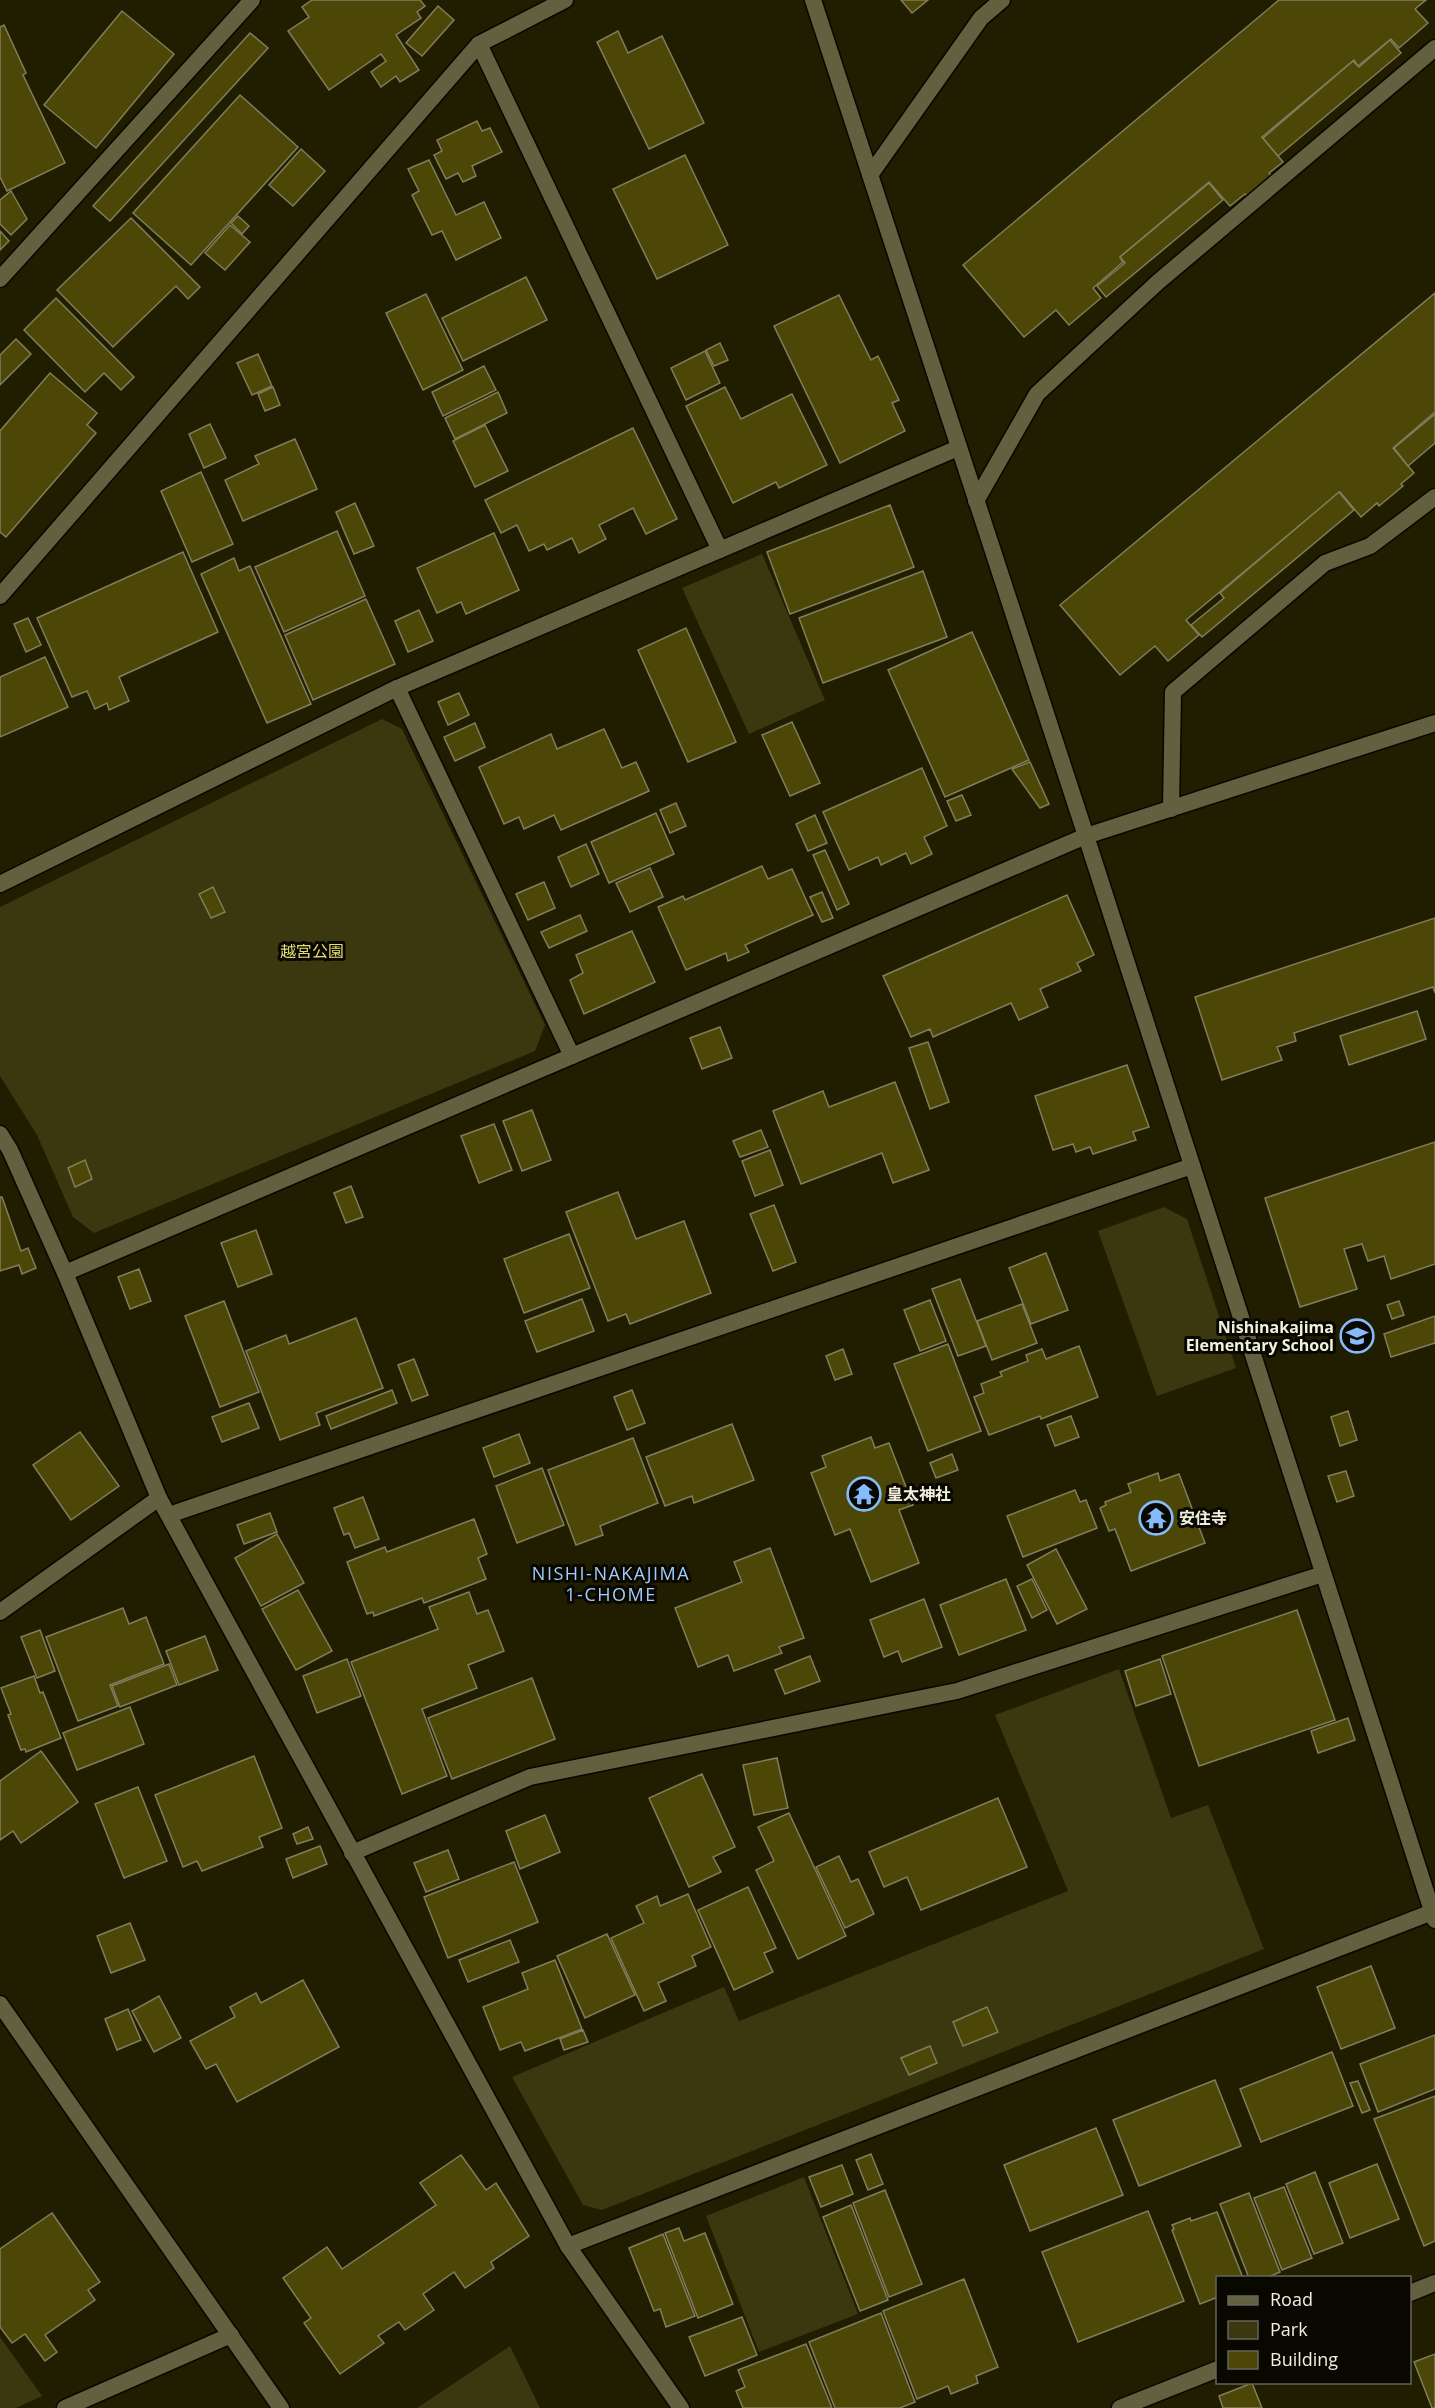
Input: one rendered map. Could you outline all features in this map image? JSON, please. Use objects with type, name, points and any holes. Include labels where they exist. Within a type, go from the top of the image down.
[{"type":"street","points":[[0,279],[252,0]]},
{"type":"street","points":[[0,596],[479,44],[565,0]]},
{"type":"street","points":[[568,2246],[1434,1914],[813,0]]},
{"type":"street","points":[[870,175],[981,18],[1002,0]]},
{"type":"street","points":[[479,44],[720,550]]},
{"type":"street","points":[[976,501],[1037,394],[1158,282],[1435,48]]},
{"type":"street","points":[[0,884],[397,688],[958,448]]},
{"type":"street","points":[[1171,809],[1173,692],[1325,563],[1370,546],[1435,497]]},
{"type":"street","points":[[397,688],[572,1056]]},
{"type":"street","points":[[65,1273],[1086,836],[1435,723]]},
{"type":"street","points":[[0,1134],[10,1150],[65,1273],[159,1498],[568,2246],[681,2408]]},
{"type":"street","points":[[169,1515],[1192,1166]]},
{"type":"street","points":[[0,1612],[159,1498]]},
{"type":"street","points":[[352,1853],[530,1777],[957,1691],[1323,1574]]},
{"type":"street","points":[[0,2004],[281,2408]]},
{"type":"street","points":[[1411,2293],[1435,2283]]},
{"type":"street","points":[[65,2408],[231,2336]]},
{"type":"street","points":[[1120,2408],[1216,2370]]},
{"type":"green space","points":[[762,554],[825,700],[749,734],[682,588]]},
{"type":"green space","name":"越宮公園","points":[[382,719],[402,729],[545,1025],[535,1051],[94,1233],[73,1217],[37,1135],[0,1076],[0,907]]},
{"type":"green space","points":[[1164,1207],[1187,1219],[1236,1368],[1157,1396],[1098,1231]]},
{"type":"green space","points":[[1119,1669],[1171,1818],[1208,1805],[1264,1949],[602,2210],[583,2205],[512,2077],[724,1987],[739,2021],[1068,1891],[995,1715]]},
{"type":"green space","points":[[804,2177],[858,2314],[759,2352],[706,2216]]},
{"type":"green space","points":[[0,2337],[42,2396],[16,2408],[0,2408]]},
{"type":"green space","points":[[510,2346],[540,2408],[417,2408]]},
{"type":"building","points":[[312,0],[420,0],[425,6],[417,12],[421,18],[396,35],[419,70],[400,82],[396,76],[381,87],[371,72],[386,61],[381,54],[329,90],[288,31],[309,17],[302,7]]},
{"type":"building","points":[[901,0],[928,0],[912,13]]},
{"type":"building","points":[[1279,0],[1426,0],[1415,9],[1428,23],[1399,48],[1391,39],[1358,66],[1354,60],[1262,137],[1283,162],[1269,173],[1272,176],[1248,197],[1245,194],[1230,206],[1209,182],[1120,257],[1123,262],[1093,288],[1101,298],[1069,325],[1056,310],[1024,337],[963,265]]},
{"type":"building","points":[[438,6],[454,20],[422,56],[406,43]]},
{"type":"building","points":[[122,11],[174,54],[96,148],[44,105]]},
{"type":"building","points":[[4,25],[26,73],[23,75],[65,163],[7,191],[0,177],[0,27]]},
{"type":"building","points":[[618,31],[628,53],[662,36],[704,123],[649,149],[597,42]]},
{"type":"building","points":[[250,33],[268,48],[110,221],[93,206]]},
{"type":"building","points":[[1390,40],[1401,53],[1278,156],[1263,138],[1353,61],[1359,67]]},
{"type":"building","points":[[240,95],[298,147],[191,265],[133,213]]},
{"type":"building","points":[[477,121],[482,131],[490,128],[502,152],[472,166],[476,176],[463,182],[458,173],[446,179],[434,155],[442,151],[437,140]]},
{"type":"building","points":[[301,149],[325,171],[293,206],[269,185]]},
{"type":"building","points":[[685,155],[728,245],[657,279],[613,189]]},
{"type":"building","points":[[429,160],[456,215],[484,202],[501,238],[456,260],[442,231],[432,235],[412,195],[419,191],[408,169]]},
{"type":"building","points":[[1209,183],[1223,200],[1106,297],[1097,286],[1125,263],[1120,257]]},
{"type":"building","points":[[11,191],[27,219],[11,235],[0,224],[0,200]]},
{"type":"building","points":[[238,216],[249,226],[242,234],[231,223]]},
{"type":"building","points":[[131,218],[200,287],[188,299],[176,286],[113,347],[57,290]]},
{"type":"building","points":[[230,225],[250,242],[225,270],[205,253]]},
{"type":"building","points":[[0,231],[9,241],[0,250]]},
{"type":"building","points":[[526,277],[547,320],[463,361],[442,318]]},
{"type":"building","points":[[1435,293],[1435,412],[1393,448],[1414,473],[1401,484],[1403,486],[1379,506],[1377,503],[1361,517],[1340,492],[1186,620],[1199,635],[1168,661],[1155,646],[1120,675],[1060,605]]},
{"type":"building","points":[[426,294],[463,370],[423,390],[386,313]]},
{"type":"building","points":[[839,295],[871,360],[878,356],[899,400],[892,403],[905,431],[840,463],[774,326]]},
{"type":"building","points":[[56,298],[134,377],[121,390],[104,373],[85,392],[24,330]]},
{"type":"building","points":[[16,339],[31,354],[0,385],[0,355]]},
{"type":"building","points":[[720,343],[728,360],[714,366],[706,350]]},
{"type":"building","points":[[705,351],[720,383],[686,400],[671,368]]},
{"type":"building","points":[[258,354],[272,386],[252,395],[237,363]]},
{"type":"building","points":[[484,366],[496,390],[443,416],[432,392]]},
{"type":"building","points":[[50,373],[97,413],[87,425],[96,433],[6,537],[0,532],[0,431]]},
{"type":"building","points":[[273,387],[280,405],[265,411],[258,394]]},
{"type":"building","points":[[725,387],[741,419],[792,394],[827,465],[779,488],[776,482],[733,503],[686,406]]},
{"type":"building","points":[[498,392],[507,413],[455,439],[445,418]]},
{"type":"building","points":[[1435,414],[1435,443],[1408,466],[1394,448]]},
{"type":"building","points":[[210,424],[226,458],[204,468],[189,434]]},
{"type":"building","points":[[485,425],[508,471],[475,487],[453,441]]},
{"type":"building","points":[[633,428],[677,519],[646,534],[633,508],[599,525],[606,539],[579,553],[572,538],[547,550],[544,544],[529,551],[517,525],[501,533],[485,500]]},
{"type":"building","points":[[295,439],[317,489],[243,521],[225,480],[259,464],[255,456]]},
{"type":"building","points":[[201,472],[233,544],[192,562],[161,491]]},
{"type":"building","points":[[1339,492],[1354,510],[1202,637],[1191,625],[1224,598],[1220,593]]},
{"type":"building","points":[[355,503],[374,546],[354,554],[336,512]]},
{"type":"building","points":[[890,505],[914,567],[790,614],[767,552]]},
{"type":"building","points":[[337,531],[365,596],[284,632],[255,567]]},
{"type":"building","points":[[494,533],[519,590],[466,614],[461,602],[437,613],[417,568]]},
{"type":"building","points":[[183,552],[218,632],[119,677],[129,701],[109,710],[107,703],[95,709],[87,691],[72,697],[37,618]]},
{"type":"building","points":[[234,558],[239,571],[250,566],[311,704],[267,723],[201,574]]},
{"type":"building","points":[[923,571],[947,637],[823,683],[799,618]]},
{"type":"building","points":[[366,599],[395,664],[313,700],[285,635]]},
{"type":"building","points":[[419,610],[433,641],[408,652],[395,621]]},
{"type":"building","points":[[28,618],[41,645],[26,652],[14,624]]},
{"type":"building","points":[[686,628],[736,742],[688,762],[638,650]]},
{"type":"building","points":[[972,632],[1029,760],[945,797],[888,670]]},
{"type":"building","points":[[45,657],[68,707],[0,737],[0,677]]},
{"type":"building","points":[[459,693],[469,715],[448,725],[438,702]]},
{"type":"building","points":[[792,722],[820,783],[790,796],[762,735]]},
{"type":"building","points":[[475,723],[485,747],[455,761],[444,737]]},
{"type":"building","points":[[604,729],[622,768],[636,762],[649,791],[561,830],[554,815],[524,829],[519,817],[504,824],[479,767],[551,734],[557,749]]},
{"type":"building","points":[[1030,762],[1049,804],[1040,808],[1012,769]]},
{"type":"building","points":[[922,768],[947,826],[924,837],[932,854],[911,864],[906,853],[881,865],[878,857],[849,870],[823,812]]},
{"type":"building","points":[[962,795],[971,815],[956,821],[947,801]]},
{"type":"building","points":[[676,803],[686,826],[670,833],[660,810]]},
{"type":"building","points":[[656,813],[674,854],[609,883],[591,842]]},
{"type":"building","points":[[815,815],[827,843],[808,851],[796,824]]},
{"type":"building","points":[[586,844],[599,874],[571,887],[558,857]]},
{"type":"building","points":[[825,850],[849,904],[837,910],[813,855]]},
{"type":"building","points":[[762,866],[768,879],[792,869],[813,915],[745,945],[749,952],[728,961],[726,953],[686,970],[658,907],[683,896],[685,900]]},
{"type":"building","points":[[650,868],[663,897],[630,912],[616,883]]},
{"type":"building","points":[[544,882],[555,908],[528,920],[516,894]]},
{"type":"building","points":[[213,887],[225,912],[211,918],[199,894]]},
{"type":"building","points":[[822,892],[833,918],[822,922],[810,897]]},
{"type":"building","points":[[1067,895],[1094,955],[1077,963],[1081,971],[1040,989],[1048,1007],[1019,1020],[1011,1003],[933,1037],[930,1029],[911,1037],[883,976]]},
{"type":"building","points":[[580,915],[587,931],[549,948],[541,932]]},
{"type":"building","points":[[1435,918],[1435,993],[1433,987],[1294,1033],[1296,1041],[1277,1047],[1282,1060],[1222,1080],[1195,997]]},
{"type":"building","points":[[632,931],[655,982],[584,1014],[570,980],[583,973],[576,955]]},
{"type":"building","points":[[1417,1011],[1426,1039],[1349,1065],[1340,1036]]},
{"type":"building","points":[[720,1027],[732,1058],[702,1069],[690,1038]]},
{"type":"building","points":[[928,1042],[949,1102],[930,1109],[909,1048]]},
{"type":"building","points":[[1127,1065],[1149,1127],[1133,1132],[1136,1140],[1093,1154],[1090,1147],[1076,1152],[1073,1144],[1053,1150],[1035,1096]]},
{"type":"building","points":[[895,1082],[929,1170],[893,1183],[882,1153],[801,1184],[773,1111],[823,1091],[829,1107]]},
{"type":"building","points":[[532,1110],[551,1160],[522,1171],[503,1121]]},
{"type":"building","points":[[494,1124],[512,1170],[479,1183],[461,1136]]},
{"type":"building","points":[[761,1130],[768,1147],[740,1157],[733,1141]]},
{"type":"building","points":[[1435,1142],[1435,1264],[1391,1279],[1384,1256],[1368,1261],[1362,1244],[1344,1249],[1357,1289],[1300,1307],[1265,1198]]},
{"type":"building","points":[[770,1150],[783,1185],[755,1196],[742,1161]]},
{"type":"building","points":[[85,1160],[92,1179],[75,1187],[68,1168]]},
{"type":"building","points":[[351,1186],[363,1217],[346,1223],[334,1193]]},
{"type":"building","points":[[618,1192],[636,1239],[684,1221],[711,1293],[630,1324],[626,1314],[608,1321],[566,1212]]},
{"type":"building","points":[[0,1197],[2,1197],[21,1251],[28,1248],[36,1268],[22,1274],[19,1265],[0,1271]]},
{"type":"building","points":[[774,1205],[796,1262],[773,1271],[750,1214]]},
{"type":"building","points":[[256,1230],[272,1274],[238,1287],[221,1243]]},
{"type":"building","points":[[569,1234],[590,1288],[524,1313],[504,1259]]},
{"type":"building","points":[[1046,1253],[1068,1310],[1031,1324],[1009,1268]]},
{"type":"building","points":[[139,1269],[151,1301],[130,1309],[118,1277]]},
{"type":"building","points":[[960,1279],[986,1346],[958,1356],[932,1289]]},
{"type":"building","points":[[582,1299],[594,1331],[537,1352],[525,1321]]},
{"type":"building","points":[[930,1300],[946,1341],[920,1351],[904,1310]]},
{"type":"building","points":[[224,1301],[259,1392],[220,1407],[185,1316]]},
{"type":"building","points":[[1399,1301],[1404,1315],[1392,1319],[1387,1305]]},
{"type":"building","points":[[1022,1304],[1037,1343],[992,1360],[977,1321]]},
{"type":"building","points":[[1435,1316],[1435,1343],[1391,1357],[1384,1334]]},
{"type":"building","points":[[356,1318],[383,1388],[316,1413],[320,1425],[280,1440],[246,1351],[286,1335],[289,1344]]},
{"type":"building","points":[[948,1344],[981,1431],[928,1451],[894,1364]]},
{"type":"building","points":[[1079,1346],[1098,1397],[1041,1419],[1040,1416],[989,1435],[974,1397],[984,1393],[981,1384],[1002,1376],[1000,1372],[1028,1361],[1026,1355],[1042,1349],[1046,1359]]},
{"type":"building","points":[[843,1349],[852,1374],[835,1380],[826,1356]]},
{"type":"building","points":[[414,1359],[428,1395],[412,1401],[398,1365]]},
{"type":"building","points":[[392,1390],[397,1403],[331,1429],[326,1416]]},
{"type":"building","points":[[632,1390],[645,1423],[627,1430],[614,1397]]},
{"type":"building","points":[[249,1403],[259,1428],[222,1442],[212,1417]]},
{"type":"building","points":[[1348,1411],[1357,1440],[1340,1446],[1331,1417]]},
{"type":"building","points":[[1071,1416],[1079,1437],[1055,1446],[1047,1425]]},
{"type":"building","points":[[732,1424],[754,1480],[694,1503],[692,1496],[665,1506],[646,1457]]},
{"type":"building","points":[[80,1432],[119,1486],[71,1520],[33,1465]]},
{"type":"building","points":[[519,1434],[530,1463],[494,1477],[483,1448]]},
{"type":"building","points":[[871,1437],[875,1448],[889,1443],[913,1505],[899,1510],[919,1563],[871,1582],[850,1529],[835,1535],[811,1473],[826,1467],[822,1456]]},
{"type":"building","points":[[633,1438],[658,1503],[600,1526],[603,1535],[576,1545],[548,1470]]},
{"type":"building","points":[[952,1454],[958,1470],[936,1478],[930,1463]]},
{"type":"building","points":[[542,1468],[564,1525],[517,1543],[496,1486]]},
{"type":"building","points":[[1346,1471],[1354,1496],[1337,1502],[1328,1476]]},
{"type":"building","points":[[1158,1473],[1160,1481],[1179,1474],[1205,1543],[1131,1571],[1115,1529],[1109,1531],[1100,1508],[1106,1505],[1105,1502],[1131,1492],[1128,1484]]},
{"type":"building","points":[[1075,1490],[1080,1502],[1086,1500],[1097,1528],[1023,1557],[1007,1516]]},
{"type":"building","points":[[363,1497],[379,1539],[355,1548],[349,1533],[344,1535],[334,1508]]},
{"type":"building","points":[[270,1513],[277,1532],[244,1544],[237,1525]]},
{"type":"building","points":[[474,1519],[487,1554],[478,1558],[486,1579],[424,1603],[422,1598],[374,1616],[373,1612],[367,1614],[347,1562],[385,1547],[387,1552]]},
{"type":"building","points":[[277,1534],[304,1583],[261,1606],[235,1558]]},
{"type":"building","points":[[770,1548],[804,1638],[779,1647],[782,1653],[734,1671],[728,1655],[698,1667],[675,1608],[742,1582],[734,1562]]},
{"type":"building","points":[[1056,1549],[1087,1609],[1057,1624],[1027,1565]]},
{"type":"building","points":[[1006,1579],[1026,1630],[959,1655],[940,1605]]},
{"type":"building","points":[[1032,1579],[1047,1610],[1032,1618],[1017,1586]]},
{"type":"building","points":[[298,1590],[332,1651],[296,1670],[262,1609]]},
{"type":"building","points":[[469,1592],[477,1614],[488,1610],[504,1651],[468,1665],[477,1688],[422,1709],[447,1776],[402,1794],[351,1662],[438,1629],[429,1607]]},
{"type":"building","points":[[924,1599],[942,1647],[902,1662],[898,1651],[884,1657],[870,1620]]},
{"type":"building","points":[[123,1608],[129,1624],[146,1617],[164,1664],[110,1685],[118,1706],[78,1721],[46,1637]]},
{"type":"building","points":[[1297,1610],[1335,1720],[1199,1766],[1162,1656]]},
{"type":"building","points":[[40,1630],[55,1671],[37,1678],[21,1637]]},
{"type":"building","points":[[205,1636],[218,1670],[179,1685],[166,1651]]},
{"type":"building","points":[[810,1656],[820,1681],[785,1694],[775,1670]]},
{"type":"building","points":[[347,1659],[361,1696],[317,1713],[303,1676]]},
{"type":"building","points":[[1160,1659],[1171,1694],[1136,1706],[1125,1671]]},
{"type":"building","points":[[169,1664],[177,1685],[120,1707],[112,1686]]},
{"type":"building","points":[[34,1676],[40,1693],[43,1692],[61,1738],[26,1752],[25,1749],[21,1750],[1,1688]]},
{"type":"building","points":[[532,1678],[555,1739],[452,1779],[428,1718]]},
{"type":"building","points":[[130,1707],[144,1744],[77,1770],[63,1733]]},
{"type":"building","points":[[1348,1718],[1355,1740],[1318,1753],[1311,1731]]},
{"type":"building","points":[[41,1751],[78,1802],[21,1843],[13,1831],[0,1840],[0,1781]]},
{"type":"building","points":[[254,1756],[282,1828],[259,1837],[263,1847],[202,1871],[197,1861],[183,1867],[155,1795]]},
{"type":"building","points":[[777,1758],[788,1808],[754,1815],[743,1765]]},
{"type":"building","points":[[702,1774],[735,1847],[713,1857],[721,1872],[689,1887],[649,1798]]},
{"type":"building","points":[[138,1787],[167,1861],[124,1878],[95,1804]]},
{"type":"building","points":[[998,1798],[1027,1867],[921,1910],[907,1877],[884,1887],[869,1852]]},
{"type":"building","points":[[789,1813],[846,1936],[798,1959],[756,1870],[774,1861],[758,1827]]},
{"type":"building","points":[[545,1815],[560,1852],[520,1869],[506,1831]]},
{"type":"building","points":[[308,1827],[313,1839],[297,1844],[293,1834]]},
{"type":"building","points":[[320,1846],[327,1864],[293,1878],[286,1859]]},
{"type":"building","points":[[448,1850],[459,1879],[426,1892],[414,1863]]},
{"type":"building","points":[[839,1856],[851,1882],[858,1879],[874,1914],[845,1928],[816,1867]]},
{"type":"building","points":[[514,1862],[538,1922],[448,1958],[424,1897]]},
{"type":"building","points":[[748,1887],[776,1948],[764,1953],[773,1972],[734,1990],[698,1910]]},
{"type":"building","points":[[688,1894],[711,1947],[692,1956],[696,1966],[658,1983],[666,2001],[644,2011],[611,1938],[644,1923],[636,1906],[657,1896],[660,1906]]},
{"type":"building","points":[[130,1923],[145,1960],[111,1973],[97,1936]]},
{"type":"building","points":[[607,1934],[635,1995],[585,2018],[557,1956]]},
{"type":"building","points":[[510,1940],[519,1962],[468,1982],[459,1960]]},
{"type":"building","points":[[555,1960],[582,2029],[525,2051],[521,2042],[500,2050],[483,2007],[528,1989],[522,1973]]},
{"type":"building","points":[[1371,1966],[1395,2028],[1341,2049],[1317,1987]]},
{"type":"building","points":[[303,1980],[339,2047],[237,2102],[216,2064],[206,2069],[190,2041],[235,2017],[230,2007],[256,1993],[261,2003]]},
{"type":"building","points":[[159,1996],[181,2038],[154,2052],[132,2011]]},
{"type":"building","points":[[987,2007],[998,2032],[963,2046],[953,2022]]},
{"type":"building","points":[[128,2009],[141,2040],[117,2050],[105,2019]]},
{"type":"building","points":[[583,2030],[588,2042],[564,2050],[560,2039]]},
{"type":"building","points":[[1435,2035],[1435,2089],[1378,2112],[1360,2064]]},
{"type":"building","points":[[930,2046],[937,2063],[909,2075],[901,2058]]},
{"type":"building","points":[[1332,2052],[1353,2106],[1261,2142],[1240,2089]]},
{"type":"building","points":[[1215,2080],[1241,2146],[1139,2186],[1113,2120]]},
{"type":"building","points":[[1358,2081],[1370,2110],[1362,2113],[1350,2083]]},
{"type":"building","points":[[1435,2096],[1435,2241],[1424,2246],[1374,2119]]},
{"type":"building","points":[[1096,2128],[1123,2195],[1030,2231],[1004,2165]]},
{"type":"building","points":[[871,2154],[883,2184],[868,2190],[856,2160]]},
{"type":"building","points":[[461,2155],[486,2190],[496,2183],[529,2236],[491,2262],[494,2268],[465,2288],[454,2272],[423,2294],[434,2310],[405,2330],[399,2322],[378,2336],[384,2343],[340,2374],[304,2323],[311,2318],[283,2278],[327,2247],[342,2269],[436,2205],[420,2183]]},
{"type":"building","points":[[1377,2164],[1399,2219],[1350,2238],[1329,2183]]},
{"type":"building","points":[[842,2165],[853,2194],[821,2207],[809,2177]]},
{"type":"building","points":[[1315,2172],[1343,2243],[1314,2254],[1286,2184]]},
{"type":"building","points":[[1284,2187],[1312,2258],[1282,2270],[1254,2198]]},
{"type":"building","points":[[885,2190],[922,2284],[889,2297],[853,2203]]},
{"type":"building","points":[[1249,2193],[1280,2272],[1271,2276],[1248,2276],[1220,2204]]},
{"type":"building","points":[[851,2205],[888,2300],[860,2311],[823,2217]]},
{"type":"building","points":[[1148,2211],[1184,2301],[1078,2342],[1042,2252]]},
{"type":"building","points":[[1217,2212],[1242,2276],[1216,2276],[1216,2298],[1200,2304],[1172,2230],[1174,2229],[1172,2225],[1190,2218],[1191,2221]]},
{"type":"building","points":[[52,2213],[100,2282],[88,2290],[95,2300],[45,2335],[57,2352],[45,2361],[25,2334],[12,2343],[0,2327],[0,2249]]},
{"type":"building","points":[[679,2228],[684,2241],[705,2233],[733,2304],[698,2318],[665,2233]]},
{"type":"building","points":[[663,2234],[695,2316],[666,2327],[660,2309],[654,2311],[629,2248]]},
{"type":"building","points":[[964,2279],[998,2367],[976,2376],[978,2383],[951,2394],[948,2386],[917,2399],[883,2311]]},
{"type":"building","points":[[881,2313],[915,2402],[900,2408],[835,2408],[809,2342]]},
{"type":"building","points":[[742,2317],[757,2355],[705,2376],[689,2337]]},
{"type":"building","points":[[806,2344],[832,2408],[743,2408],[736,2391],[745,2387],[738,2370]]},
{"type":"building","points":[[1435,2354],[1435,2408],[1432,2408],[1414,2362]]},
{"type":"building","points":[[1252,2384],[1262,2408],[1223,2408],[1219,2396]]},
{"type":"place","name":"Nishinakajima Elementary School","points":[[1357,1336]]},
{"type":"place","name":"皇太神社","points":[[864,1494]]},
{"type":"place","name":"安住寺","points":[[1156,1518]]},
{"type":"district","name":"NISHI-NAKAJIMA 1-CHOME","points":[[611,1584]]}]
